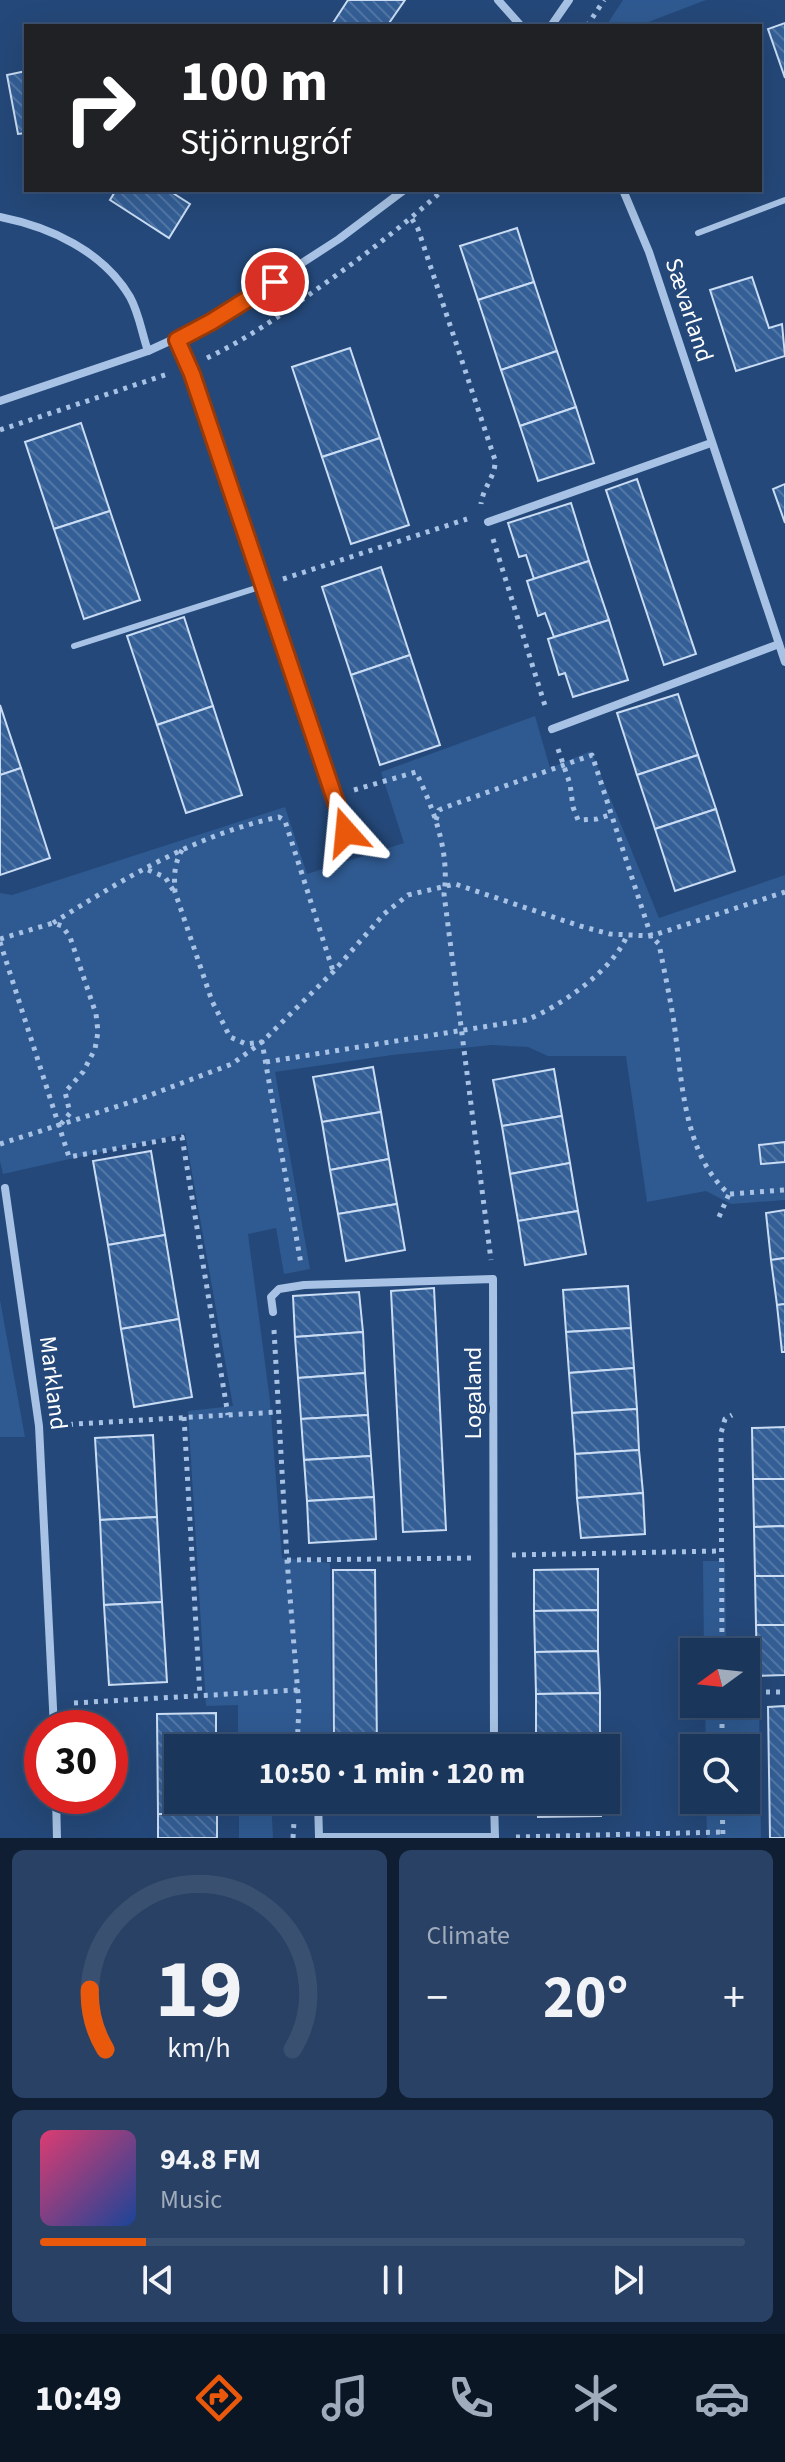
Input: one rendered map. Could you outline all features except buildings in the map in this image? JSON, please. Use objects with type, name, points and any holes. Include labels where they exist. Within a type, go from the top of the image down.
[{"type":"street","points":[[498,0],[519,24]]},
{"type":"street","points":[[552,24],[569,0]]},
{"type":"street","points":[[0,401],[177,340],[261,292],[401,192]]},
{"type":"street","name":"Sævarland","points":[[624,192],[649,252],[785,662]]},
{"type":"street","points":[[0,217],[55,233],[89,253],[131,298],[148,351]]},
{"type":"street","points":[[177,340],[192,374],[346,832]]},
{"type":"street","points":[[488,522],[711,443]]},
{"type":"street","points":[[552,729],[779,644]]},
{"type":"street","name":"Markland","points":[[5,1188],[39,1426],[53,1710]]},
{"type":"street","points":[[273,1312],[271,1297],[274,1292],[304,1285],[493,1279]]},
{"type":"street","name":"Logaland","points":[[493,1279],[494,1734]]},
{"type":"street","points":[[56,1814],[57,1838]]},
{"type":"street","points":[[318,1814],[319,1837],[495,1838],[494,1814]]},
{"type":"lane","points":[[698,233],[785,200]]},
{"type":"lane","points":[[74,646],[263,586]]},
{"type":"path","points":[[588,24],[604,0]]},
{"type":"path","points":[[412,219],[418,229],[495,460],[496,470],[482,495],[482,512],[488,522],[564,765],[578,820],[612,814]]},
{"type":"path","points":[[263,586],[481,515],[482,512]]},
{"type":"path","points":[[436,820],[439,810],[446,807],[592,755],[651,936],[659,944],[685,1098],[697,1146],[707,1169],[729,1194]]},
{"type":"path","points":[[334,797],[416,772],[436,820],[447,875],[444,894],[493,1279]]},
{"type":"path","points":[[228,1415],[182,1137],[69,1157],[0,941],[53,923],[116,883],[182,850],[218,835],[282,818],[333,972]]},
{"type":"path","points":[[175,895],[174,874],[182,850]]},
{"type":"path","points":[[146,870],[154,870],[165,877],[175,895],[226,1033],[239,1042],[262,1042]]},
{"type":"path","points":[[0,1144],[214,1073],[243,1057],[333,972],[399,900],[408,895],[455,884],[580,926],[651,936],[785,892]]},
{"type":"path","points":[[53,923],[66,929],[70,937],[96,1014],[98,1032],[95,1049],[83,1072],[65,1092],[70,1113],[60,1124]]},
{"type":"path","points":[[266,1062],[526,1020],[563,1002],[604,967],[627,935]]},
{"type":"path","points":[[262,1042],[304,1285]]},
{"type":"path","points":[[729,1194],[785,1190]]},
{"type":"path","points":[[719,1217],[729,1194]]},
{"type":"path","points":[[273,1312],[298,1690],[297,1734]]},
{"type":"path","points":[[39,1426],[278,1412]]},
{"type":"path","points":[[722,1638],[721,1433],[725,1419],[732,1415]]},
{"type":"path","points":[[184,1417],[200,1696]]},
{"type":"path","points":[[508,1555],[721,1551]]},
{"type":"path","points":[[287,1560],[476,1558]]},
{"type":"path","points":[[53,1705],[298,1690]]},
{"type":"path","points":[[760,1692],[785,1692]]},
{"type":"path","points":[[495,1838],[723,1835],[722,1814]]},
{"type":"shaded area","points":[[623,0],[706,0],[643,24],[607,24]]},
{"type":"shaded area","points":[[535,716],[550,768],[591,751],[659,918],[785,875],[785,1200],[731,1204],[706,1191],[647,1202],[626,1056],[548,1056],[528,1047],[492,1045],[392,1055],[275,1072],[310,1269],[284,1274],[276,1228],[248,1234],[270,1401],[282,1558],[330,1563],[332,1734],[238,1734],[238,1705],[206,1706],[188,1411],[233,1406],[185,1133],[3,1174],[0,1161],[0,893],[12,895],[285,807],[307,874],[404,843],[381,772]]},
{"type":"shaded area","points":[[0,1300],[25,1437],[0,1437]]},
{"type":"shaded area","points":[[703,1561],[725,1561],[726,1638],[704,1638]]},
{"type":"shaded area","points":[[705,1718],[759,1718],[759,1734],[706,1734]]},
{"type":"shaded area","points":[[760,1770],[761,1838],[707,1838],[706,1814],[760,1814]]},
{"type":"shaded area","points":[[239,1814],[272,1814],[273,1838],[239,1838]]},
{"type":"route","points":[[275,282],[177,340],[192,374],[346,832]]}]
